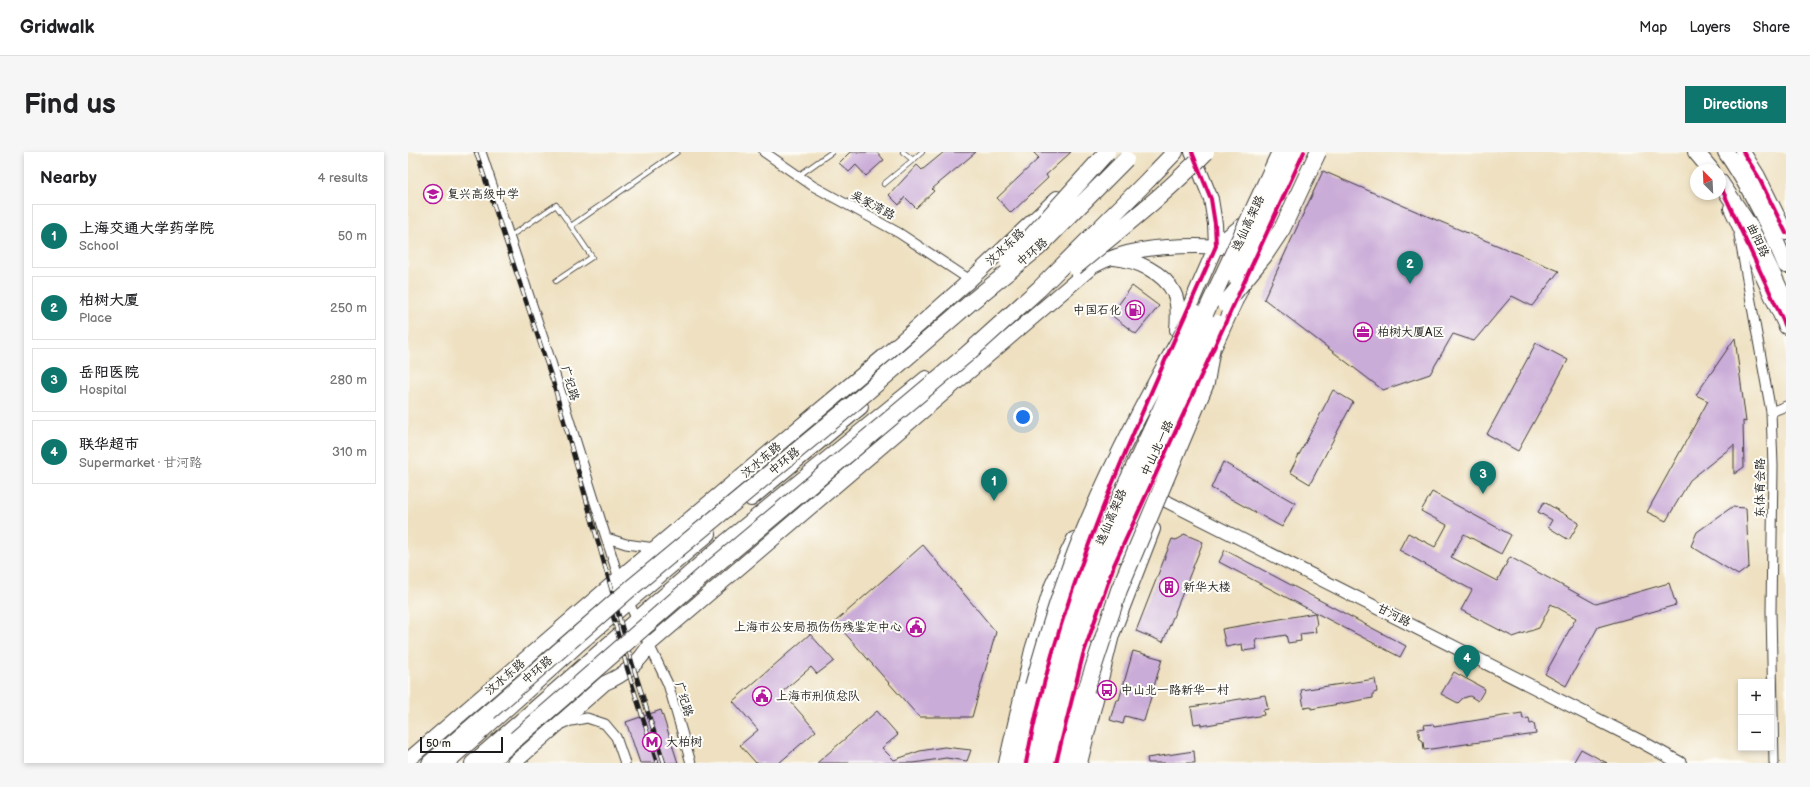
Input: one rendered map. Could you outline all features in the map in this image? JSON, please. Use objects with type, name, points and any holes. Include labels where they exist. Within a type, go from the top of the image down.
[{"type":"highway","points":[[970,303],[1107,152]]},
{"type":"highway","name":"中环路","points":[[430,763],[603,612],[744,493],[853,404],[970,303],[1039,247],[1132,152]]},
{"type":"highway","points":[[966,355],[1039,289],[1175,152]]},
{"type":"highway","points":[[488,763],[712,568],[966,355],[1140,213],[1206,152]]},
{"type":"highway","name":"逸仙高架路","points":[[1033,763],[1048,698],[1067,636],[1096,554],[1131,473],[1245,222],[1280,152]]},
{"type":"highway","name":"逸仙高架路","points":[[1047,763],[1071,669],[1101,581],[1124,523],[1296,152]]},
{"type":"highway","points":[[1225,304],[1264,256],[1282,229],[1318,152]]},
{"type":"highway","points":[[1696,152],[1707,164]]},
{"type":"highway","points":[[1726,152],[1778,231],[1786,265]]},
{"type":"highway","points":[[1726,191],[1750,227],[1786,303]]},
{"type":"highway","points":[[1015,763],[1033,686],[1047,635],[1081,537],[1122,446],[1245,222]]},
{"type":"highway","points":[[1069,763],[1086,690],[1119,590],[1206,384],[1217,323]]},
{"type":"main road","name":"汶水东路","points":[[408,760],[619,578],[883,357],[970,280],[1107,152]]},
{"type":"main road","name":"汶水东路","points":[[446,763],[628,603],[823,440],[956,326],[1098,193],[1132,152]]},
{"type":"main road","points":[[1192,152],[1211,200]]},
{"type":"main road","points":[[1006,763],[1032,650],[1052,586],[1109,478],[1129,447],[1216,246],[1215,224],[1211,200],[1200,152]]},
{"type":"main road","points":[[1251,266],[1245,247],[1245,222],[1276,152]]},
{"type":"main road","name":"中山北一路","points":[[1056,763],[1083,655],[1114,565],[1262,239],[1304,152]]},
{"type":"main road","points":[[1704,152],[1709,164]]},
{"type":"main road","points":[[1743,152],[1758,176],[1778,231]]},
{"type":"main road","name":"曲阳路","points":[[1726,197],[1786,327]]},
{"type":"main road","points":[[1216,246],[1245,222]]},
{"type":"main road","points":[[472,763],[725,542],[926,378],[1033,286],[1066,268],[1138,250],[1216,246],[1245,247],[1262,239]]},
{"type":"main road","points":[[514,763],[605,683],[618,677],[643,657],[650,644],[1081,274],[1108,258],[1125,259],[1137,262],[1160,276],[1169,285],[1174,293],[1177,303],[1178,321],[1176,338]]},
{"type":"main road","points":[[1080,763],[1112,635],[1164,500],[1161,464]]},
{"type":"main road","points":[[807,475],[857,467]]},
{"type":"main road","points":[[1026,763],[1032,731],[1061,624],[1109,478]]},
{"type":"street","name":"广纪路","points":[[481,152],[619,578],[628,603],[650,644],[668,684],[691,763]]},
{"type":"street","name":"吴家湾路","points":[[764,152],[813,186],[899,233],[970,280]]},
{"type":"street","name":"东体育会路","points":[[1735,216],[1771,412],[1773,466],[1771,611],[1774,763]]},
{"type":"street","points":[[1771,412],[1786,406]]},
{"type":"street","name":"甘河路","points":[[1109,478],[1148,492],[1492,665],[1680,763]]},
{"type":"street","points":[[607,538],[626,544],[655,548]]},
{"type":"street","points":[[560,724],[587,718],[605,724],[616,737],[625,763]]},
{"type":"lane","points":[[571,226],[677,152]]},
{"type":"lane","points":[[798,176],[832,152]]},
{"type":"lane","points":[[903,152],[913,160]]},
{"type":"lane","points":[[884,184],[922,152]]},
{"type":"lane","points":[[509,237],[556,205],[592,257],[556,281]]},
{"type":"building","points":[[850,152],[877,152],[884,160],[866,176],[856,165],[849,172],[839,163]]},
{"type":"building","points":[[944,152],[976,152],[932,189],[934,191],[916,208],[905,197],[899,205],[889,195],[917,165],[922,170]]},
{"type":"building","points":[[1033,152],[1071,152],[1046,175],[1048,178],[1011,213],[997,198],[1039,158]]},
{"type":"building","points":[[1323,171],[1559,271],[1532,306],[1512,296],[1474,341],[1453,334],[1430,374],[1383,390],[1264,299]]},
{"type":"building","name":"中国石化","points":[[1132,286],[1159,306],[1136,334],[1111,315]]},
{"type":"building","points":[[1735,338],[1746,422],[1743,421],[1744,467],[1734,474],[1734,445],[1690,480],[1666,521],[1647,512],[1708,401],[1696,395]]},
{"type":"building","points":[[1536,343],[1568,360],[1518,451],[1487,434]]},
{"type":"building","points":[[1333,390],[1353,402],[1310,484],[1290,472]]},
{"type":"building","points":[[1223,462],[1295,503],[1282,527],[1211,488]]},
{"type":"building","points":[[1432,492],[1511,535],[1501,554],[1464,534],[1451,557],[1497,581],[1510,557],[1596,604],[1669,583],[1676,605],[1598,627],[1566,686],[1545,674],[1576,618],[1551,604],[1539,628],[1513,637],[1461,610],[1472,590],[1399,550],[1408,533],[1435,547],[1447,525],[1421,511]]},
{"type":"building","points":[[1544,502],[1579,523],[1569,540],[1548,527],[1552,520],[1538,512]]},
{"type":"building","points":[[1732,507],[1746,508],[1749,567],[1738,575],[1691,546],[1697,532]]},
{"type":"building","name":"新华大楼","points":[[1184,534],[1203,542],[1163,642],[1136,631],[1172,539],[1176,540]]},
{"type":"building","name":"上海市公安局损伤伤残鉴定中心","points":[[923,545],[996,632],[972,717],[919,717],[835,622]]},
{"type":"building","points":[[1225,550],[1406,646],[1400,657],[1219,562]]},
{"type":"building","points":[[1315,613],[1317,625],[1315,626],[1316,632],[1300,634],[1301,641],[1288,643],[1286,635],[1255,640],[1257,649],[1243,651],[1242,644],[1226,647],[1222,629]]},
{"type":"building","name":"上海市刑侦总队","points":[[810,634],[834,661],[817,674],[811,667],[782,692],[816,731],[779,763],[756,763],[740,745],[758,730],[733,701]]},
{"type":"building","points":[[1133,651],[1162,659],[1144,721],[1125,716],[1123,724],[1110,720],[1116,700],[1119,700]]},
{"type":"building","points":[[1454,672],[1485,689],[1478,701],[1470,696],[1463,698],[1458,703],[1441,694]]},
{"type":"building","points":[[1375,679],[1377,692],[1373,693],[1373,698],[1311,709],[1311,707],[1304,708],[1301,690]]},
{"type":"building","points":[[1265,695],[1268,709],[1263,710],[1264,715],[1201,726],[1201,723],[1194,724],[1191,707]]},
{"type":"building","name":"大柏树","points":[[661,710],[678,763],[640,763],[626,722]]},
{"type":"building","points":[[877,711],[898,735],[882,748],[894,760],[920,751],[944,747],[971,750],[967,761],[946,758],[914,763],[817,763]]},
{"type":"building","points":[[1522,713],[1523,719],[1529,718],[1530,724],[1534,723],[1536,734],[1424,750],[1423,741],[1420,739],[1418,729],[1425,728],[1424,725],[1433,724],[1434,727]]},
{"type":"building","points":[[1581,749],[1607,763],[1573,763]]},
{"type":"building","points":[[1194,751],[1195,763],[1148,763],[1147,758]]},
{"type":"railway","points":[[476,152],[553,382],[633,666],[664,763]]},
{"type":"railway","points":[[610,605],[627,668],[657,763]]},
{"type":"cycle path","points":[[1026,763],[1041,696],[1059,630],[1081,565],[1133,435],[1216,246],[1215,224],[1211,199],[1192,152]]},
{"type":"cycle path","points":[[1056,763],[1083,655],[1114,565],[1304,152]]},
{"type":"cycle path","points":[[1743,152],[1758,176],[1786,233]]},
{"type":"cycle path","points":[[1726,198],[1786,327]]},
{"type":"place","name":"复兴高级中学","points":[[433,194]]},
{"type":"place","name":"柏树大厦","points":[[1410,284]]},
{"type":"place","name":"中国石化","points":[[1135,310]]},
{"type":"place","name":"柏树大厦A区","points":[[1363,332]]},
{"type":"place","name":"岳阳医院","points":[[1483,494]]},
{"type":"place","name":"上海交通大学药学院","points":[[994,501]]},
{"type":"place","name":"新华大楼","points":[[1169,587]]},
{"type":"place","name":"上海市公安局损伤伤残鉴定中心","points":[[916,627]]},
{"type":"place","name":"联华超市","points":[[1467,678]]},
{"type":"place","name":"中山北一路新华一村","points":[[1107,690]]},
{"type":"place","name":"上海市刑侦总队","points":[[762,696]]},
{"type":"place","name":"大柏树","points":[[652,742]]}]
